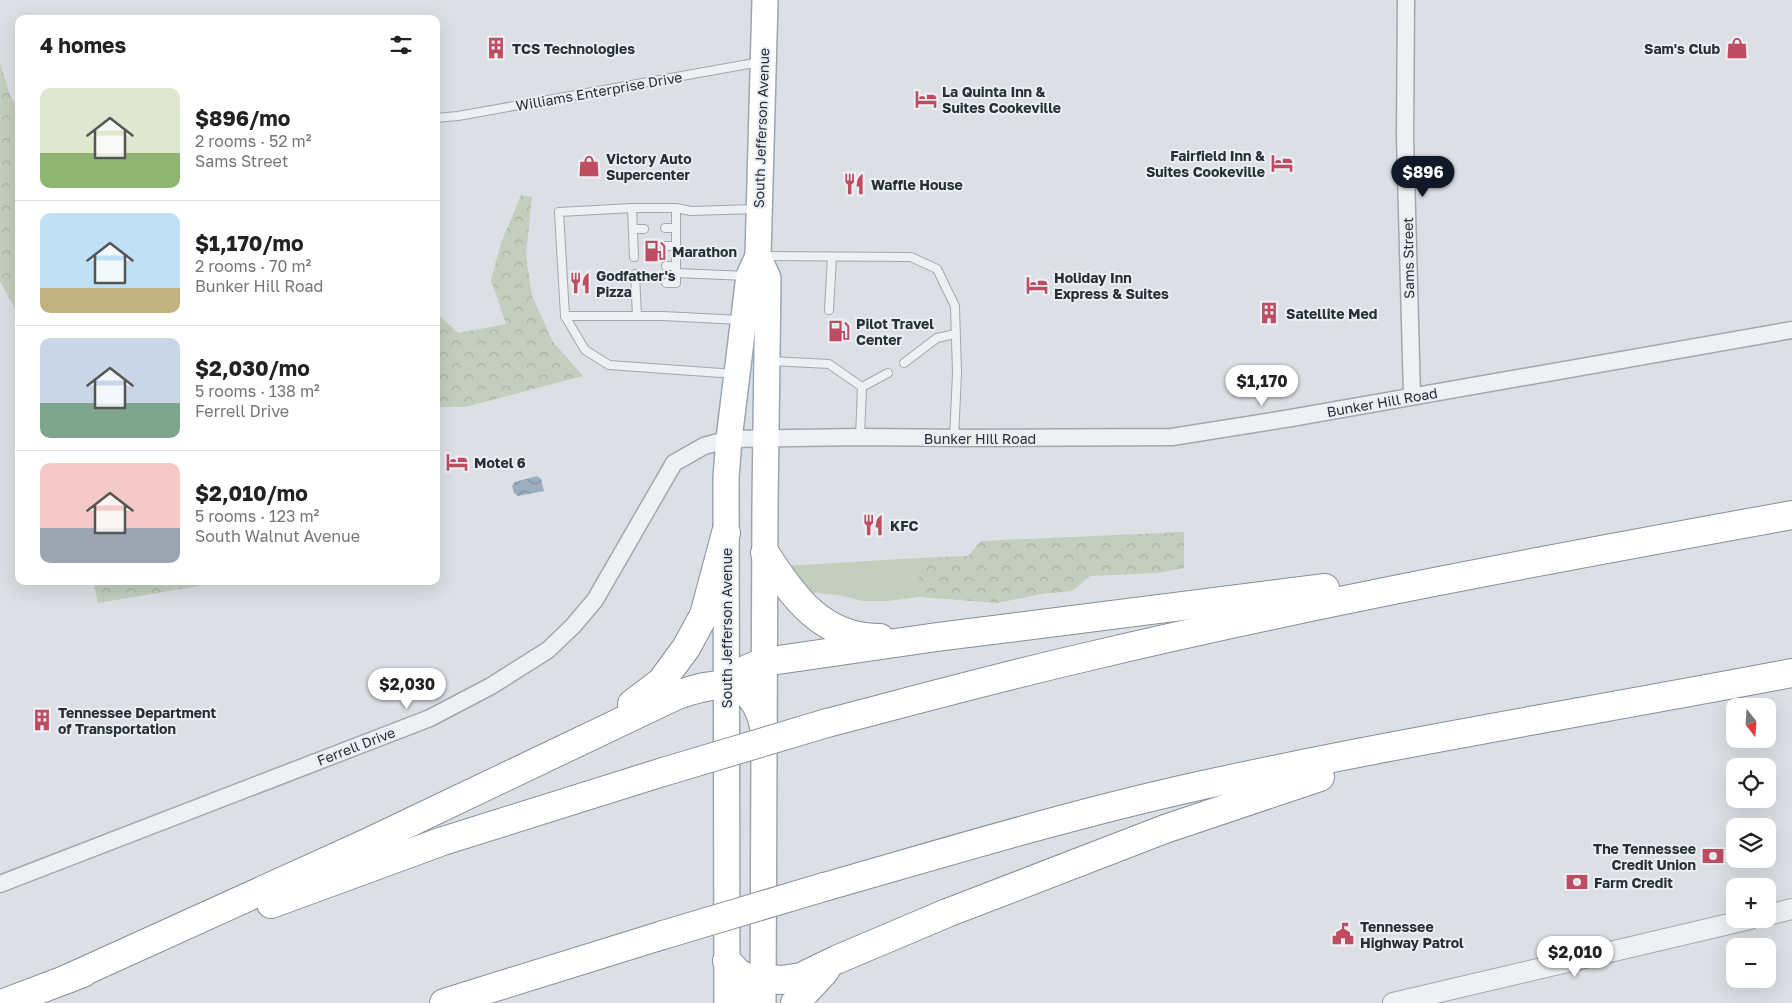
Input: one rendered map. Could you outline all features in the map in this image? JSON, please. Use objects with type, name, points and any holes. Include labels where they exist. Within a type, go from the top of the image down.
[{"type":"highway","points":[[4,1003],[443,841],[827,723],[1081,658],[1261,618],[1537,561],[1792,515]]},
{"type":"highway","points":[[569,746],[627,709],[660,682],[686,648],[704,615],[726,533]]},
{"type":"highway","points":[[765,553],[780,577],[804,607],[825,624],[864,638],[937,637]]},
{"type":"highway","points":[[727,685],[747,669],[764,662],[937,637],[1537,561]]},
{"type":"highway","points":[[444,1003],[824,887],[1043,824],[1194,787],[1469,732],[1792,673]]},
{"type":"highway","points":[[67,979],[369,842],[675,696],[703,687],[727,685],[746,692],[757,706],[764,727]]},
{"type":"highway","points":[[729,1003],[793,980],[948,913],[1166,829],[1295,785],[1469,732]]},
{"type":"highway","points":[[727,960],[737,972],[763,991]]},
{"type":"highway","points":[[795,1003],[804,991],[836,960]]},
{"type":"main road","name":"South Jefferson Avenue","points":[[729,1003],[727,960],[726,478],[743,320],[753,266],[759,209],[765,0]]},
{"type":"main road","name":"South Jefferson Avenue","points":[[753,266],[768,278],[763,991]]},
{"type":"street","name":"Sams Street","points":[[1406,0],[1405,137],[1412,396]]},
{"type":"street","name":"Bunker Hill Road","points":[[729,439],[1172,437],[1291,418],[1792,330]]},
{"type":"street","name":"Ferrell Drive","points":[[0,884],[430,718],[491,686],[548,650],[573,626],[595,600],[674,463],[704,446],[729,439]]},
{"type":"street","points":[[1776,913],[1792,909]]},
{"type":"street","points":[[1393,1003],[1726,925]]},
{"type":"lane","name":"Williams Enterprise Drive","points":[[440,118],[762,62]]},
{"type":"lane","points":[[737,374],[610,365],[585,350],[565,316],[559,212],[632,208],[691,210],[759,209]]},
{"type":"lane","points":[[632,208],[634,257]]},
{"type":"lane","points":[[666,284],[676,284],[676,208]]},
{"type":"lane","points":[[665,228],[676,228]]},
{"type":"lane","points":[[633,229],[644,229]]},
{"type":"lane","points":[[634,245],[644,245]]},
{"type":"lane","points":[[665,246],[676,246]]},
{"type":"lane","points":[[829,310],[832,257]]},
{"type":"lane","points":[[666,266],[676,270],[753,266],[832,257],[911,257],[937,269],[955,306],[957,373],[954,438]]},
{"type":"lane","points":[[635,274],[637,316]]},
{"type":"lane","points":[[636,284],[645,284]]},
{"type":"lane","points":[[565,316],[637,316],[743,320]]},
{"type":"lane","points":[[904,362],[937,338],[955,334]]},
{"type":"lane","points":[[829,364],[830,354]]},
{"type":"lane","points":[[767,361],[829,364],[862,387]]},
{"type":"lane","points":[[862,387],[888,373]]},
{"type":"lane","points":[[860,437],[862,387]]},
{"type":"green space","points":[[0,63],[11,98],[15,103],[15,309],[0,281]]},
{"type":"green space","points":[[521,195],[532,197],[526,255],[532,296],[553,342],[583,376],[465,407],[440,407],[440,316],[458,333],[506,324],[491,280],[501,243]]},
{"type":"green space","points":[[1184,532],[1184,568],[1157,573],[1090,576],[1072,591],[1042,594],[997,603],[919,597],[919,558],[968,556],[981,541]]},
{"type":"green space","points":[[919,558],[919,597],[887,601],[863,601],[838,595],[806,592],[783,566]]},
{"type":"green space","points":[[94,585],[204,585],[98,603]]},
{"type":"water","points":[[537,476],[541,479],[544,491],[518,496],[514,493],[512,486],[515,482]]},
{"type":"place","name":"TCS Technologies","points":[[496,48]]},
{"type":"place","name":"Sam's Club","points":[[1737,48]]},
{"type":"place","name":"La Quinta Inn & Suites Cookeville","points":[[926,99]]},
{"type":"place","name":"Fairfield Inn & Suites Cookeville","points":[[1282,163]]},
{"type":"place","name":"Victory Auto Supercenter","points":[[589,166]]},
{"type":"place","name":"Waffle House","points":[[854,184]]},
{"type":"place","name":"Marathon","points":[[655,251]]},
{"type":"place","name":"Godfather's Pizza","points":[[580,283]]},
{"type":"place","name":"Holiday Inn Express & Suites","points":[[1037,285]]},
{"type":"place","name":"Satellite Med","points":[[1269,313]]},
{"type":"place","name":"Pilot Travel Center","points":[[839,331]]},
{"type":"place","name":"Motel 6","points":[[457,462]]},
{"type":"place","name":"KFC","points":[[873,525]]},
{"type":"place","name":"Tennessee Department of Transportation","points":[[42,720]]},
{"type":"place","name":"The Tennessee Credit Union","points":[[1713,856]]},
{"type":"place","name":"Farm Credit","points":[[1577,882]]},
{"type":"place","name":"Tennessee Highway Patrol","points":[[1343,934]]}]
